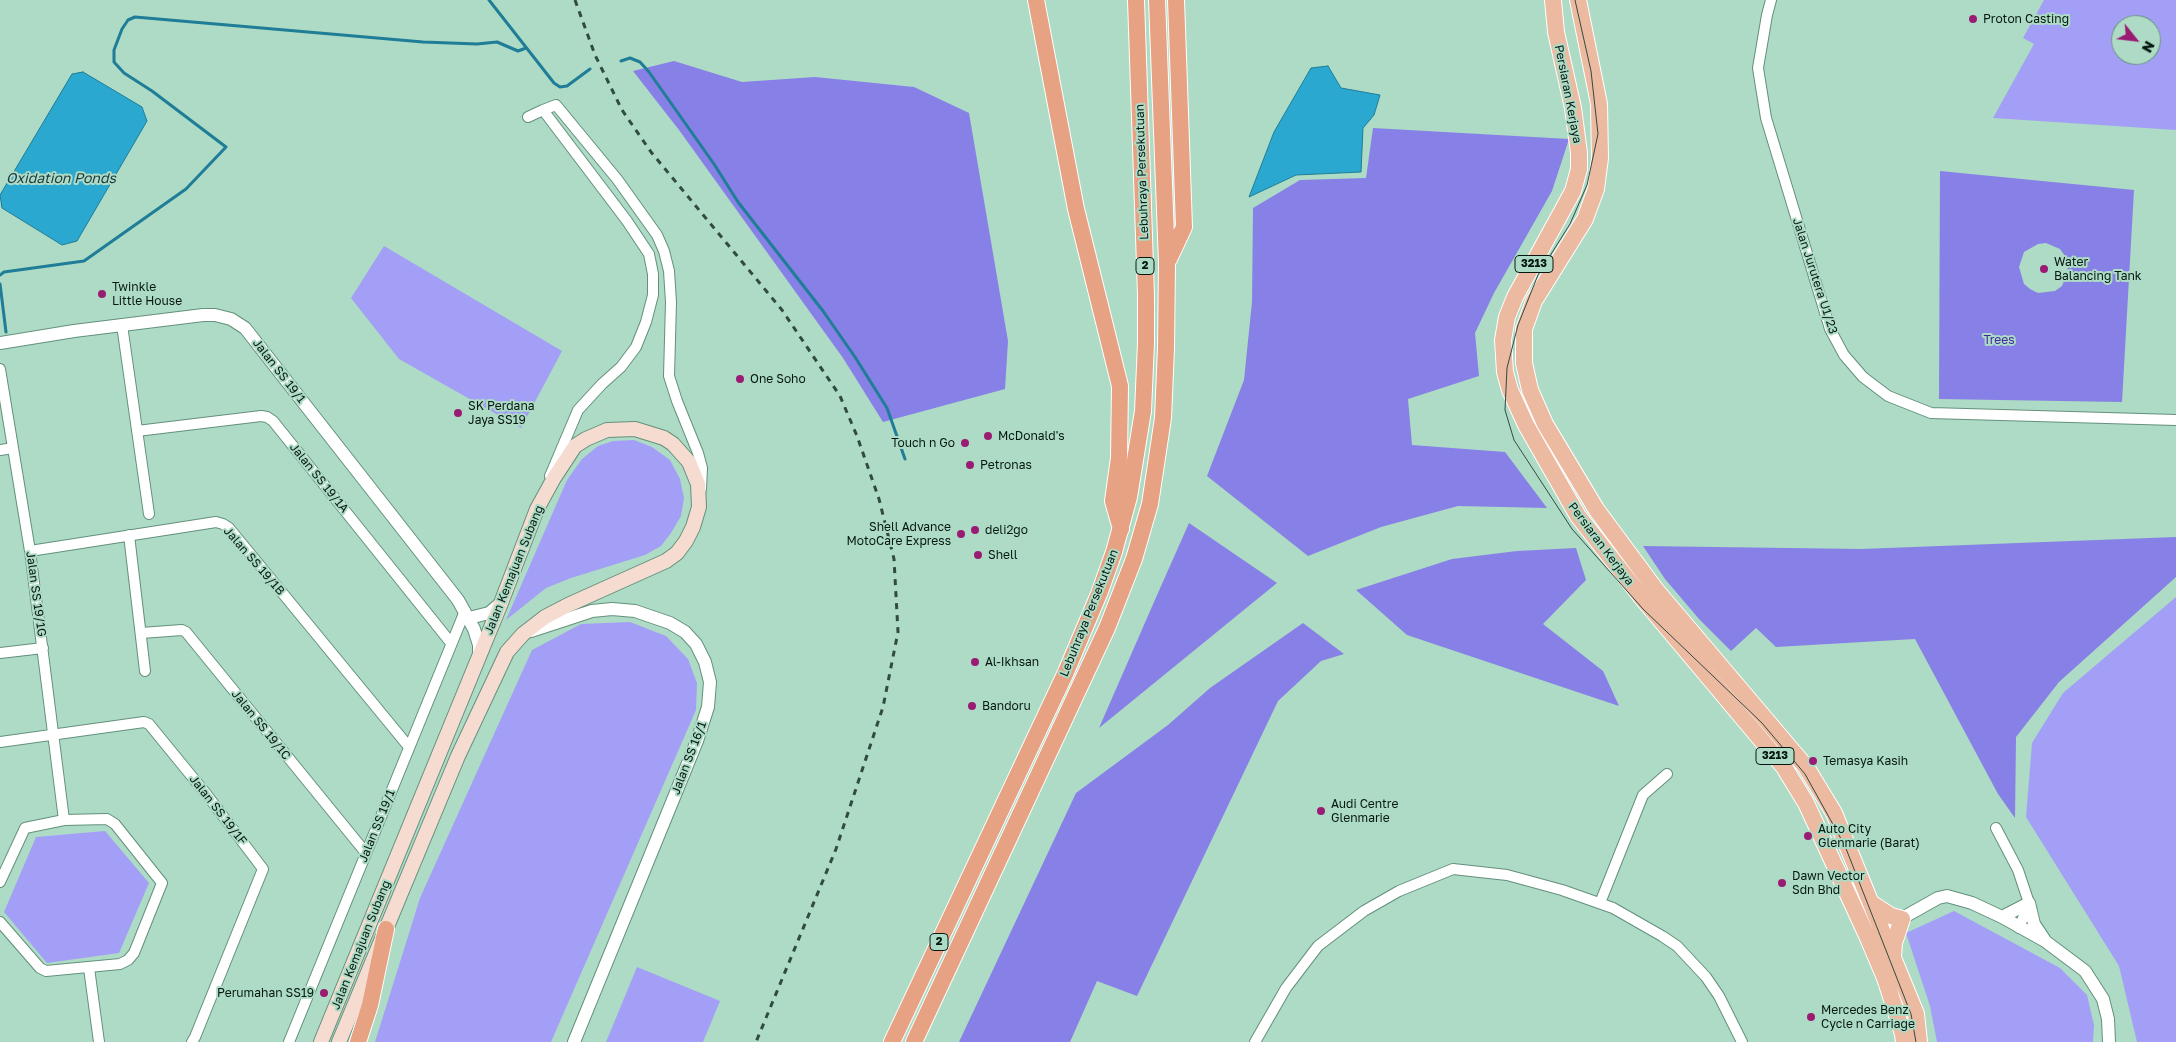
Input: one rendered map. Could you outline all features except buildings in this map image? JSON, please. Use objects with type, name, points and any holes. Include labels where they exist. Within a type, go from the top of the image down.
[{"type":"highway","points":[[1036,0],[1076,209],[1120,386],[1119,458],[1113,501],[1121,529]]},
{"type":"highway","name":"Lebuhraya Persekutuan","points":[[892,1042],[1066,672],[1099,594],[1121,529],[1136,462],[1143,411],[1146,344],[1136,0]]},
{"type":"highway","name":"Lebuhraya Persekutuan","points":[[914,1042],[1108,628],[1134,559],[1150,504],[1163,418],[1166,348],[1167,263],[1157,0]]},
{"type":"highway","points":[[1167,263],[1184,227],[1176,0]]},
{"type":"highway","points":[[358,1042],[370,1005],[386,929]]},
{"type":"main road","name":"Persiaran Kerjaya","points":[[1553,0],[1556,32],[1574,117],[1579,153],[1578,170],[1573,191],[1507,317],[1503,340],[1505,372],[1510,390],[1526,425],[1578,516],[1806,768],[1834,813],[1916,1014],[1919,1042]]},
{"type":"main road","name":"Persiaran Kerjaya","points":[[1578,0],[1599,104],[1600,158],[1596,189],[1585,219],[1534,301],[1524,329],[1524,363],[1530,390],[1545,424],[1650,595],[1784,768],[1806,803],[1886,978],[1904,1042]]},
{"type":"main road","name":"Jalan Kemajuan Subang","points":[[321,1042],[501,603],[537,509],[562,464],[575,446],[599,433],[617,429],[635,429],[654,434],[673,444],[689,462],[695,473],[699,499],[699,507],[693,527],[686,541],[672,557],[650,569],[545,617],[523,634],[507,652],[491,682],[458,756],[340,1042]]},
{"type":"main road","points":[[1870,903],[1891,916],[1902,919],[1894,943],[1893,957]]},
{"type":"street","name":"Jalan Jurutera U1/23","points":[[1771,0],[1758,68],[1766,118],[1830,329],[1844,355],[1864,377],[1888,396],[1931,413],[2176,420]]},
{"type":"street","points":[[528,117],[551,105],[559,108],[617,179],[657,235],[669,270],[671,302],[669,376],[676,401],[698,452],[702,468],[699,499]]},
{"type":"street","points":[[537,509],[578,410],[621,367],[636,346],[646,322],[653,295],[653,274],[649,254],[627,221],[543,110]]},
{"type":"street","points":[[603,190],[617,179]]},
{"type":"street","name":"Jalan SS 19/1","points":[[0,344],[122,325],[215,315],[230,319],[245,328],[467,614],[478,645],[479,656]]},
{"type":"street","points":[[122,325],[149,514]]},
{"type":"street","name":"Jalan SS 19/1G","points":[[0,369],[30,552],[64,820]]},
{"type":"street","name":"Jalan SS 19/1A","points":[[137,431],[261,416],[273,421],[451,643]]},
{"type":"street","points":[[0,450],[13,448]]},
{"type":"street","name":"Jalan SS 19/1B","points":[[30,552],[216,522],[229,528],[409,747]]},
{"type":"street","points":[[129,535],[145,671]]},
{"type":"street","points":[[467,614],[489,613],[501,603]]},
{"type":"street","name":"Jalan SS 16/1","points":[[523,634],[592,611],[612,609],[635,611],[661,620],[685,632],[696,644],[705,662],[710,682],[708,707],[697,741],[574,1042]]},
{"type":"street","name":"Jalan SS 19/1","points":[[289,1042],[451,643],[467,614]]},
{"type":"street","name":"Jalan SS 19/1C","points":[[141,633],[182,630],[186,632],[366,853]]},
{"type":"street","points":[[0,653],[43,648]]},
{"type":"street","name":"Jalan SS 19/1F","points":[[0,742],[144,722],[149,724],[263,868],[196,1038],[192,1042]]},
{"type":"street","points":[[1600,903],[1643,794],[1668,774]]},
{"type":"street","points":[[0,882],[25,828],[64,820],[107,819],[115,824],[162,883],[134,953],[128,960],[120,964],[46,971],[40,968],[0,922]]},
{"type":"street","points":[[1996,828],[2018,870],[2034,924],[2045,941]]},
{"type":"street","points":[[1255,1042],[1286,988],[1318,946],[1364,911],[1399,891],[1453,869],[1506,875],[1600,903],[1662,936],[1677,946],[1706,977],[1719,996],[1742,1042]]},
{"type":"street","points":[[1881,930],[1938,898],[1947,896],[1972,903],[2002,917],[2045,941],[2080,966],[2103,999],[2108,1019],[2109,1042]]},
{"type":"street","points":[[2002,917],[2029,903]]},
{"type":"street","points":[[2019,928],[2029,903]]},
{"type":"street","points":[[90,968],[98,1042]]},
{"type":"shaded area","points":[[2044,0],[2176,0],[2176,130],[1993,118],[2034,44],[2023,38]]},
{"type":"shaded area","points":[[384,246],[562,351],[521,428],[399,359],[351,298]]},
{"type":"shaded area","points":[[634,440],[652,447],[670,460],[680,479],[684,498],[681,516],[671,533],[661,546],[645,555],[571,578],[546,588],[506,620],[567,480],[582,459],[598,446],[613,441]]},
{"type":"shaded area","points":[[2176,597],[2176,1042],[2137,1042],[2119,966],[2026,817],[2032,743],[2063,693]]},
{"type":"shaded area","points":[[630,622],[666,636],[688,659],[697,683],[696,710],[551,1042],[375,1042],[420,898],[532,650],[581,624]]},
{"type":"shaded area","points":[[105,831],[149,883],[119,953],[47,963],[4,912],[36,837]]},
{"type":"shaded area","points":[[1954,911],[2060,968],[2087,995],[2094,1025],[2093,1042],[1937,1042],[1930,1006],[1906,933]]},
{"type":"shaded area","points":[[637,967],[720,1001],[703,1042],[606,1042]]},
{"type":"green space","points":[[674,61],[742,82],[815,77],[914,87],[969,113],[1008,341],[1005,389],[883,422],[843,358],[679,130],[633,71]]},
{"type":"green space","points":[[1373,128],[1569,139],[1552,191],[1494,293],[1475,333],[1479,376],[1408,399],[1412,445],[1505,452],[1547,508],[1458,506],[1381,527],[1308,556],[1207,476],[1244,380],[1252,302],[1253,208],[1300,180],[1366,178]]},
{"type":"green space","name":"Trees","points":[[1940,171],[2134,190],[2122,402],[1939,399]],"holes":[[[2046,243],[2060,249],[2065,256],[2068,271],[2062,286],[2055,291],[2038,293],[2024,284],[2019,267],[2024,252],[2038,244]]]},
{"type":"green space","points":[[1189,523],[1277,583],[1099,728],[1154,602]]},
{"type":"green space","points":[[2176,537],[2176,577],[2059,682],[2016,737],[2015,818],[1998,794],[1915,639],[1776,647],[1756,628],[1731,651],[1699,619],[1665,579],[1643,546],[1861,549]]},
{"type":"green space","points":[[1576,548],[1586,580],[1543,624],[1603,671],[1619,706],[1407,635],[1356,590],[1452,559],[1517,551]]},
{"type":"green space","points":[[1303,623],[1344,654],[1321,661],[1278,701],[1137,996],[1097,981],[1070,1042],[959,1042],[1076,793],[1168,725],[1210,688]]},
{"type":"water","points":[[1328,66],[1341,88],[1380,95],[1374,115],[1363,128],[1361,172],[1296,175],[1249,197],[1274,132],[1311,68]]},
{"type":"water","name":"Oxidation Ponds","points":[[83,72],[142,107],[147,121],[77,241],[62,245],[2,208],[0,195],[72,74]]},
{"type":"waterway","points":[[489,0],[554,83],[560,87],[567,86],[590,69]]},
{"type":"waterway","points":[[0,275],[4,272],[84,261],[186,189],[226,147],[152,91],[124,73],[114,62],[114,50],[122,29],[128,20],[135,17],[423,42],[477,44],[497,42],[518,51],[526,48]]},
{"type":"waterway","points":[[621,61],[630,58],[640,62],[649,72],[714,164],[738,202],[823,311],[887,408],[905,459]]},
{"type":"waterway","points":[[0,284],[6,332]]},
{"type":"tram line","points":[[1575,0],[1591,71],[1598,134],[1587,185],[1570,224],[1538,275],[1518,325],[1507,368],[1505,410],[1514,440],[1572,529],[1643,609],[1762,723],[1805,774],[1845,846],[1911,1014],[1916,1042]]},
{"type":"railway","points":[[575,0],[595,55],[622,110],[651,152],[782,310],[840,396],[857,436],[879,499],[894,559],[898,632],[883,707],[836,849],[756,1042]]},
{"type":"place","name":"Proton Casting","points":[[1973,19]]},
{"type":"place","name":"Water Balancing Tank","points":[[2044,269]]},
{"type":"place","name":"Twinkle Little House","points":[[102,294]]},
{"type":"place","name":"One Soho","points":[[740,379]]},
{"type":"place","name":"SK Perdana Jaya SS19","points":[[458,413]]},
{"type":"place","name":"McDonald's","points":[[988,436]]},
{"type":"place","name":"Touch n Go","points":[[965,443]]},
{"type":"place","name":"Petronas","points":[[970,465]]},
{"type":"place","name":"deli2go","points":[[975,530]]},
{"type":"place","name":"Shell Advance MotoCare Express","points":[[961,534]]},
{"type":"place","name":"Shell","points":[[978,555]]},
{"type":"place","name":"Al-Ikhsan","points":[[975,662]]},
{"type":"place","name":"Bandoru","points":[[972,706]]},
{"type":"place","name":"Temasya Kasih","points":[[1813,761]]},
{"type":"place","name":"Audi Centre Glenmarie","points":[[1321,811]]},
{"type":"place","name":"Auto City Glenmarie (Barat)","points":[[1808,836]]},
{"type":"place","name":"Dawn Vector Sdn Bhd","points":[[1782,883]]},
{"type":"place","name":"Perumahan SS19","points":[[324,993]]},
{"type":"place","name":"Mercedes Benz Cycle n Carriage","points":[[1811,1017]]}]
